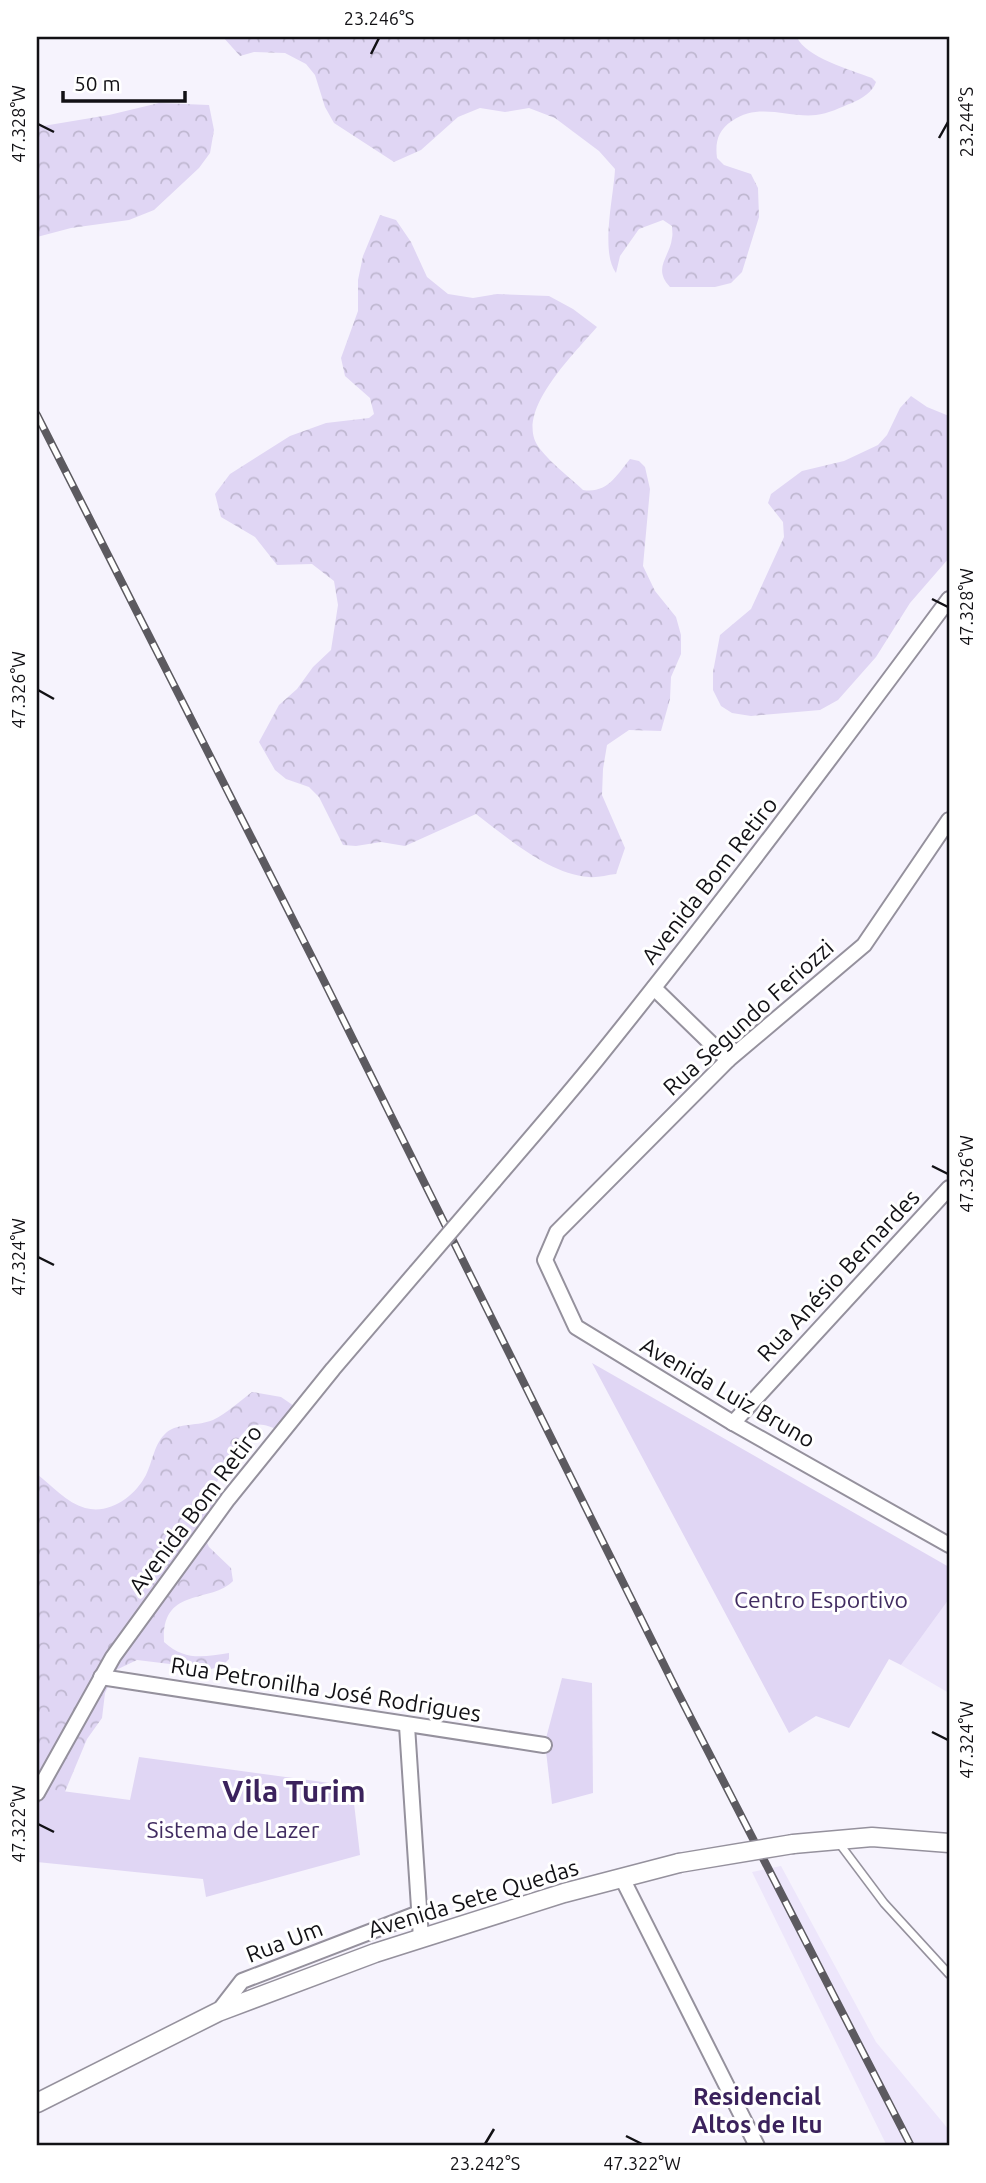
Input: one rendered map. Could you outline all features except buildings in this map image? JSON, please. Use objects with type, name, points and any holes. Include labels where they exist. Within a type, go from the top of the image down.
[{"type":"street","name":"Avenida Bom Retiro","points":[[37,1793],[113,1657],[229,1499],[334,1369],[596,1061],[822,771],[949,599]]},
{"type":"street","name":"Rua Segundo Feriozzi","points":[[557,1232],[728,1060],[864,945],[949,820]]},
{"type":"street","points":[[653,988],[728,1060]]},
{"type":"street","name":"Rua Anésio Bernardes","points":[[733,1423],[949,1188]]},
{"type":"street","name":"Avenida Luiz Bruno","points":[[557,1232],[545,1260],[576,1328],[733,1423],[947,1541]]},
{"type":"street","name":"Rua Petronilha José Rodrigues","points":[[102,1677],[544,1745]]},
{"type":"street","points":[[407,1726],[421,1938]]},
{"type":"street","name":"Avenida Sete Quedas","points":[[37,2103],[218,2012],[375,1953],[564,1893],[679,1863],[793,1844],[872,1837],[949,1843]]},
{"type":"street","points":[[622,1878],[757,2146]]},
{"type":"street","name":"Rua Um","points":[[218,2012],[242,1981],[419,1913]]},
{"type":"lane","points":[[836,1839],[884,1903],[949,1974]]},
{"type":"shaded area","points":[[949,1599],[949,1693],[901,1665]]},
{"type":"shaded area","points":[[781,1866],[876,2042],[949,2130],[949,2146],[887,2146],[752,1872]]},
{"type":"green space","points":[[223,37],[797,37],[809,51],[819,57],[876,82],[863,97],[825,113],[805,115],[752,112],[742,115],[723,128],[717,147],[717,158],[724,165],[751,174],[758,188],[759,217],[742,272],[731,283],[715,287],[670,287],[662,274],[662,268],[671,245],[672,226],[663,220],[639,229],[620,256],[616,273],[611,264],[608,238],[615,169],[599,151],[555,118],[529,108],[505,112],[480,108],[458,117],[421,150],[394,162],[334,123],[325,107],[315,75],[306,64],[285,53],[254,52],[240,56]]},
{"type":"green space","points":[[159,103],[209,105],[214,130],[210,153],[199,168],[154,210],[129,220],[71,228],[37,237],[37,127],[109,115]]},
{"type":"green space","points":[[380,215],[396,220],[411,242],[427,277],[448,294],[473,298],[497,294],[549,296],[573,309],[597,327],[549,385],[539,402],[533,435],[545,455],[583,490],[605,486],[630,459],[639,461],[645,467],[650,489],[643,566],[655,591],[676,617],[681,635],[681,654],[671,677],[670,699],[661,731],[629,730],[607,745],[602,795],[625,848],[616,874],[589,877],[559,869],[515,844],[476,814],[405,846],[381,842],[343,845],[319,797],[309,787],[286,779],[275,770],[259,742],[279,705],[331,650],[338,605],[334,581],[312,564],[277,565],[255,537],[221,517],[215,494],[230,474],[290,436],[326,423],[369,418],[374,414],[370,398],[345,376],[341,358],[358,311],[358,280],[363,256]]},
{"type":"green space","points":[[911,396],[927,407],[949,416],[949,558],[910,603],[876,657],[838,700],[820,710],[751,716],[732,713],[721,706],[713,690],[713,672],[720,635],[751,609],[784,537],[783,522],[768,503],[771,494],[802,471],[844,461],[878,445],[887,435],[900,408]]},
{"type":"green space","name":"Centro Esportivo","points":[[592,1363],[949,1567],[949,1599],[901,1665],[889,1659],[849,1728],[816,1716],[789,1733]]},
{"type":"green space","points":[[252,1392],[281,1397],[297,1408],[277,1429],[255,1425],[248,1429],[236,1442],[216,1485],[227,1495],[204,1536],[209,1547],[231,1568],[233,1581],[224,1588],[179,1604],[170,1612],[165,1624],[164,1642],[179,1652],[195,1656],[229,1653],[229,1659],[222,1666],[211,1669],[137,1660],[116,1670],[105,1693],[102,1718],[87,1739],[64,1794],[37,1844],[37,1474],[78,1506],[104,1509],[112,1506],[128,1497],[141,1483],[156,1447],[167,1432],[177,1427],[213,1420]]},
{"type":"green space","points":[[562,1678],[592,1683],[593,1793],[552,1804],[545,1742]]},
{"type":"green space","name":"Sistema de Lazer","points":[[139,1757],[352,1786],[360,1855],[206,1897],[203,1879],[37,1862],[37,1807],[47,1789],[130,1800]]},
{"type":"railway","points":[[37,415],[323,979],[678,1693],[911,2146]]},
{"type":"district","name":"Vila Turim","points":[[294,1791]]},
{"type":"district","name":"Residencial Altos de Itu","points":[[757,2110]]}]
